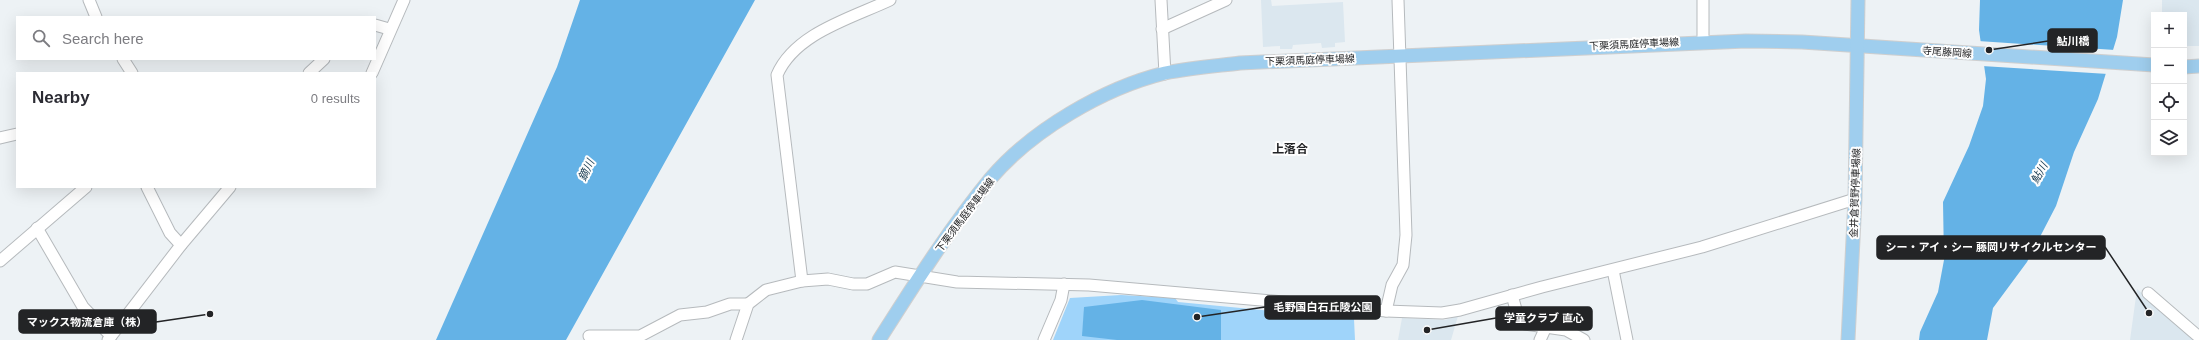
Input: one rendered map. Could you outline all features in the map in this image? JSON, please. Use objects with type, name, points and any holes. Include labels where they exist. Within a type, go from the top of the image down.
[{"type":"main road","points":[[1858,0],[1858,46]]},
{"type":"main road","name":"下栗須馬庭停車場線","points":[[879,340],[921,275],[992,178],[1026,146],[1058,122],[1096,100],[1128,86],[1165,74],[1240,63],[1702,41],[1802,42],[1858,46]]},
{"type":"main road","name":"寺尾藤岡線","points":[[1858,46],[2150,65]]},
{"type":"main road","name":"金井倉賀野停車場線","points":[[1848,340],[1855,199],[1858,46]]},
{"type":"main road","points":[[2187,67],[2199,66]]},
{"type":"street","points":[[90,0],[96,16]]},
{"type":"street","points":[[372,72],[389,29],[404,0]]},
{"type":"street","points":[[802,281],[777,75],[799,44],[816,34],[890,0]]},
{"type":"street","points":[[1161,0],[1165,74]]},
{"type":"street","points":[[1162,29],[1226,0]]},
{"type":"street","points":[[1386,311],[1392,285],[1403,265],[1406,235],[1398,0]]},
{"type":"street","points":[[1702,41],[1703,0]]},
{"type":"street","points":[[376,25],[389,29]]},
{"type":"street","points":[[124,60],[131,72]]},
{"type":"street","points":[[310,72],[323,60]]},
{"type":"street","points":[[0,138],[16,134]]},
{"type":"street","points":[[0,261],[85,188]]},
{"type":"street","points":[[148,188],[170,233],[182,245]]},
{"type":"street","points":[[37,228],[83,307],[109,338],[229,188]]},
{"type":"street","points":[[736,340],[748,304],[766,290],[802,281],[828,279],[852,284],[867,284],[895,272],[957,282],[1064,284],[1386,311],[1442,313],[1702,247],[1855,199]]},
{"type":"street","points":[[1613,270],[1627,340]]},
{"type":"street","points":[[1044,340],[1061,300],[1064,284]]},
{"type":"street","points":[[2148,293],[2199,337]]},
{"type":"street","points":[[1512,295],[1518,317],[1525,324],[1566,330],[1584,340]]},
{"type":"street","points":[[589,336],[640,336],[680,315],[707,312],[730,304],[748,304]]},
{"type":"street","points":[[1540,340],[1546,327]]},
{"type":"shaded area","points":[[1261,0],[1271,0],[1272,6],[1343,2],[1345,42],[1335,43],[1335,47],[1322,48],[1321,43],[1293,45],[1292,49],[1280,49],[1280,46],[1263,47]]},
{"type":"shaded area","points":[[2162,0],[2199,0],[2199,46],[2187,46],[2187,12],[2162,12]]},
{"type":"shaded area","points":[[2137,289],[2144,295],[2144,297],[2198,340],[2130,340]]},
{"type":"shaded area","points":[[1121,295],[1175,298],[1178,302],[1354,319],[1355,340],[1053,340],[1070,298]]},
{"type":"shaded area","points":[[1458,316],[1451,340],[1398,340],[1402,318],[1445,320]]},
{"type":"water","name":"鏑川","points":[[580,0],[755,0],[566,340],[436,340],[557,67]]},
{"type":"water","name":"鮎川","points":[[1980,0],[2123,0],[2117,37],[2098,99],[2074,152],[2056,206],[2027,262],[1993,308],[1987,340],[1919,340],[1920,332],[1938,292],[1944,260],[1943,202],[1969,146],[1983,106],[1986,79],[1979,30]]},
{"type":"water","points":[[1142,300],[1221,310],[1221,340],[1117,340],[1082,336],[1084,307]]},
{"type":"pier","points":[[1978,41],[2115,50],[2108,74],[1982,66]]},
{"type":"place","name":"鮎川橋","points":[[1989,50]]},
{"type":"place","name":"シー・アイ・シー 藤岡リサイクルセンター","points":[[2149,313]]},
{"type":"place","name":"マックス物流倉庫（株）","points":[[210,314]]},
{"type":"place","name":"毛野国白石丘陵公園","points":[[1197,317]]},
{"type":"place","name":"学童クラブ 直心","points":[[1427,330]]},
{"type":"district","name":"上落合","points":[[1290,149]]}]
